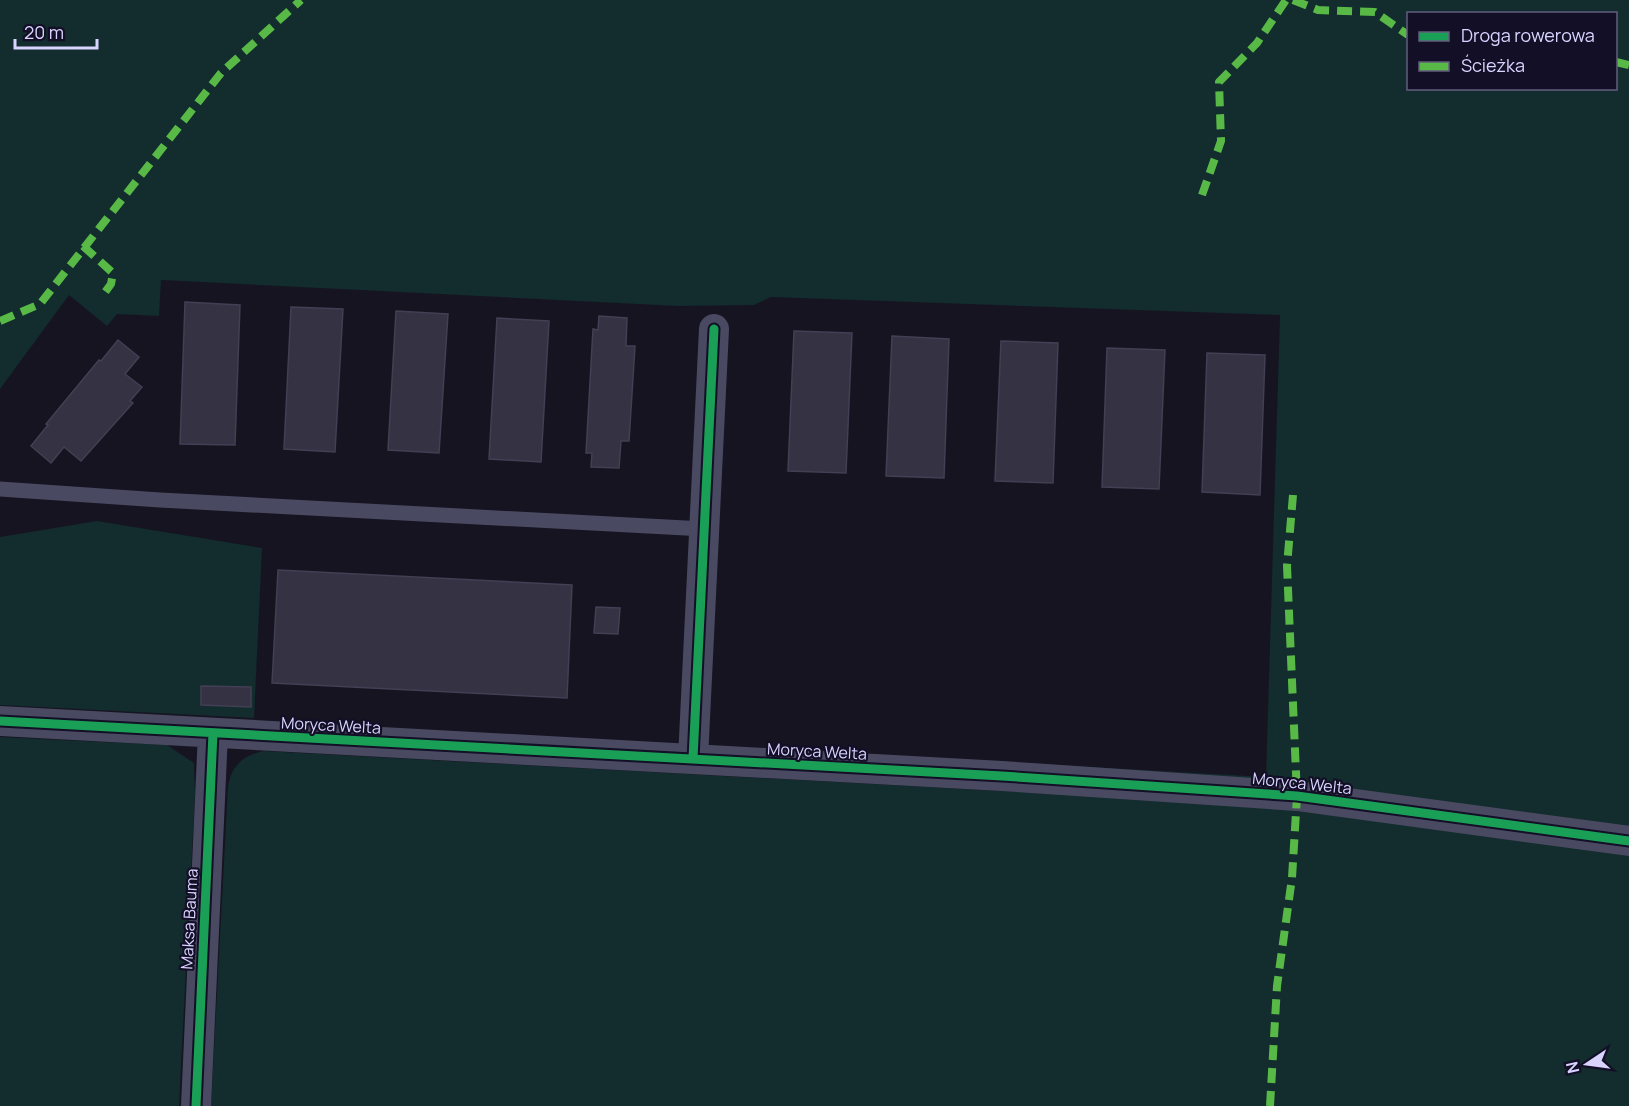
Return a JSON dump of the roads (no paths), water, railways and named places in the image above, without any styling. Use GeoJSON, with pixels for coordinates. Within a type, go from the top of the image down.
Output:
{"type":"FeatureCollection","features":[{"type":"Feature","properties":{"kind":"street"},"geometry":{"type":"LineString","coordinates":[[693,759],[714,329]]}},
{"type":"Feature","properties":{"kind":"street","name":"Moryca Welta"},"geometry":{"type":"LineString","coordinates":[[0,721],[693,759],[1297,796],[1629,841]]}},
{"type":"Feature","properties":{"kind":"street","name":"Maksa Bauma"},"geometry":{"type":"LineString","coordinates":[[196,1106],[213,733]]}},
{"type":"Feature","properties":{"kind":"lane"},"geometry":{"type":"LineString","coordinates":[[0,489],[160,500],[704,529]]}}]}
